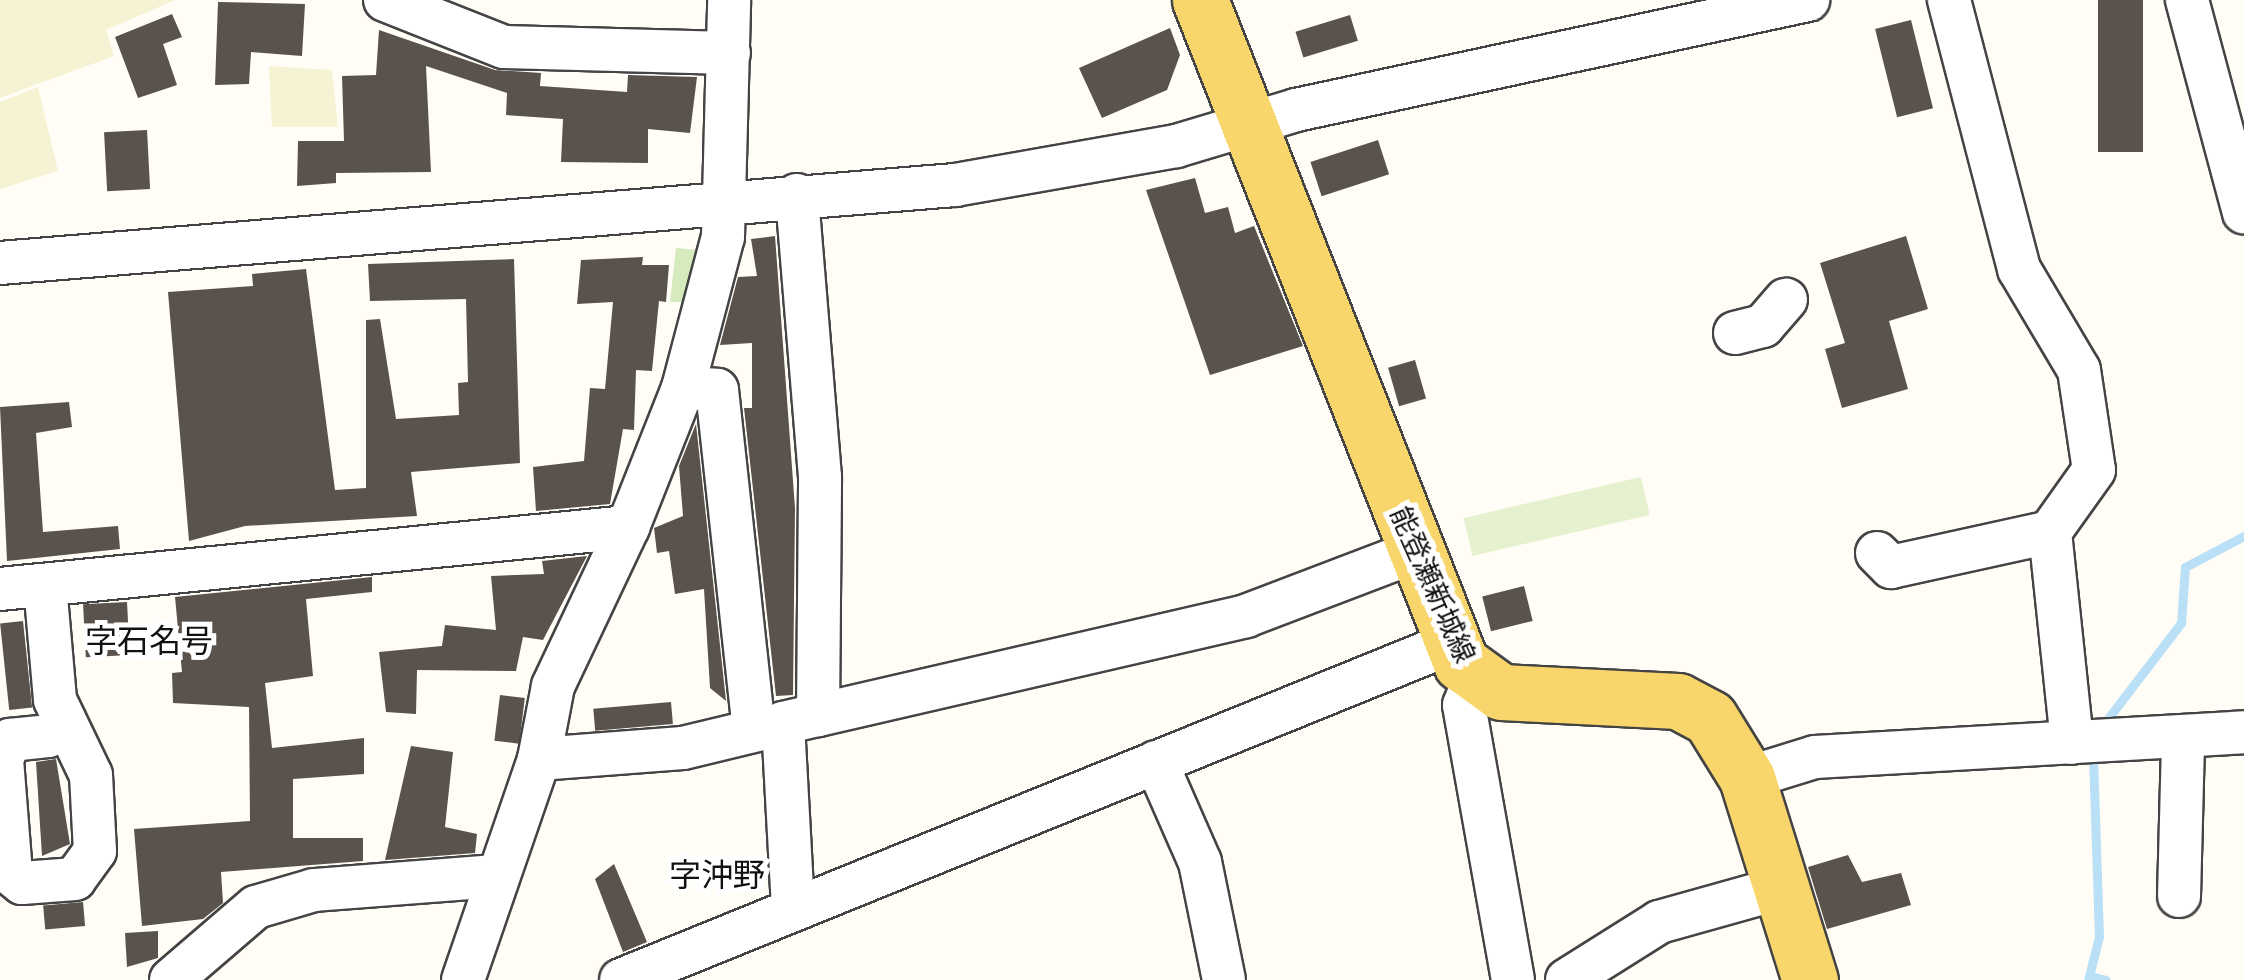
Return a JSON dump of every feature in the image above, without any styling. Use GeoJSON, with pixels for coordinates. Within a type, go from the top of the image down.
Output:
{"type":"FeatureCollection","features":[{"type":"Feature","properties":{"kind":"main road","name":"能登瀬新城線"},"geometry":{"type":"LineString","coordinates":[[1200,0],[1416,551],[1463,660],[1544,699],[1678,701],[1731,741],[1747,778],[1810,980]]}},
{"type":"Feature","properties":{"kind":"street"},"geometry":{"type":"LineString","coordinates":[[385,0],[504,47],[729,53]]}},
{"type":"Feature","properties":{"kind":"street"},"geometry":{"type":"LineString","coordinates":[[463,980],[538,759],[553,686],[628,526],[683,388],[723,237],[729,0]]}},
{"type":"Feature","properties":{"kind":"street"},"geometry":{"type":"LineString","coordinates":[[0,263],[988,180],[1250,128],[1808,0]]}},
{"type":"Feature","properties":{"kind":"street"},"geometry":{"type":"LineString","coordinates":[[1949,0],[2020,268],[2080,370],[2094,470],[2050,532],[2072,744]]}},
{"type":"Feature","properties":{"kind":"street"},"geometry":{"type":"LineString","coordinates":[[2187,0],[2244,213]]}},
{"type":"Feature","properties":{"kind":"street"},"geometry":{"type":"LineString","coordinates":[[793,908],[785,722],[820,394],[797,195]]}},
{"type":"Feature","properties":{"kind":"street"},"geometry":{"type":"LineString","coordinates":[[683,388],[717,390],[785,722]]}},
{"type":"Feature","properties":{"kind":"street"},"geometry":{"type":"LineString","coordinates":[[0,589],[628,526]]}},
{"type":"Feature","properties":{"kind":"street"},"geometry":{"type":"LineString","coordinates":[[1877,553],[1891,567],[2050,532]]}},
{"type":"Feature","properties":{"kind":"street"},"geometry":{"type":"LineString","coordinates":[[538,759],[682,748],[1246,616],[1416,551]]}},
{"type":"Feature","properties":{"kind":"street"},"geometry":{"type":"LineString","coordinates":[[46,585],[65,722]]}},
{"type":"Feature","properties":{"kind":"street"},"geometry":{"type":"LineString","coordinates":[[621,980],[1156,762],[1463,660],[1464,705],[1513,980]]}},
{"type":"Feature","properties":{"kind":"street"},"geometry":{"type":"LineString","coordinates":[[1747,778],[1816,757],[2183,742],[2244,732]]}},
{"type":"Feature","properties":{"kind":"street"},"geometry":{"type":"LineString","coordinates":[[2180,896],[2183,742]]}},
{"type":"Feature","properties":{"kind":"street"},"geometry":{"type":"LineString","coordinates":[[1156,762],[1200,862],[1224,980]]}},
{"type":"Feature","properties":{"kind":"street"},"geometry":{"type":"LineString","coordinates":[[171,980],[256,907],[314,890],[497,876]]}},
{"type":"Feature","properties":{"kind":"street"},"geometry":{"type":"LineString","coordinates":[[1567,980],[1647,927],[1781,888]]}},
{"type":"Feature","properties":{"kind":"shaded area"},"geometry":{"type":"Polygon","coordinates":[[[0,0],[175,0],[106,30],[114,56],[0,98],[0,0]]]}},
{"type":"Feature","properties":{"kind":"shaded area"},"geometry":{"type":"Polygon","coordinates":[[[269,66],[332,70],[338,127],[272,127],[269,66]]]}},
{"type":"Feature","properties":{"kind":"shaded area"},"geometry":{"type":"Polygon","coordinates":[[[38,87],[58,171],[0,189],[0,102],[38,87]]]}},
{"type":"Feature","properties":{"kind":"green space"},"geometry":{"type":"Polygon","coordinates":[[[676,248],[701,250],[693,302],[670,302],[676,248]]]}},
{"type":"Feature","properties":{"kind":"green space"},"geometry":{"type":"Polygon","coordinates":[[[1641,477],[1650,515],[1472,556],[1464,518],[1641,477]]]}},
{"type":"Feature","properties":{"kind":"building"},"geometry":{"type":"Polygon","coordinates":[[[2098,0],[2143,0],[2143,152],[2098,152],[2098,0]]]}},
{"type":"Feature","properties":{"kind":"building"},"geometry":{"type":"Polygon","coordinates":[[[218,2],[305,4],[302,56],[251,52],[249,84],[215,85],[218,2]]]}},
{"type":"Feature","properties":{"kind":"building"},"geometry":{"type":"Polygon","coordinates":[[[172,14],[182,37],[163,44],[177,85],[138,98],[115,37],[172,14]]]}},
{"type":"Feature","properties":{"kind":"building"},"geometry":{"type":"Polygon","coordinates":[[[1350,15],[1358,41],[1303,57],[1295,32],[1350,15]]]}},
{"type":"Feature","properties":{"kind":"building"},"geometry":{"type":"Polygon","coordinates":[[[1911,20],[1933,108],[1897,117],[1875,29],[1911,20]]]}},
{"type":"Feature","properties":{"kind":"building"},"geometry":{"type":"Polygon","coordinates":[[[1170,28],[1180,55],[1167,90],[1102,118],[1079,68],[1170,28]]]}},
{"type":"Feature","properties":{"kind":"building"},"geometry":{"type":"Polygon","coordinates":[[[379,30],[495,70],[541,73],[540,86],[627,92],[628,75],[697,77],[690,133],[648,129],[648,163],[561,162],[563,119],[506,115],[507,93],[426,66],[431,172],[336,173],[336,183],[297,186],[298,141],[344,141],[342,76],[376,75],[379,30]]]}},
{"type":"Feature","properties":{"kind":"building"},"geometry":{"type":"Polygon","coordinates":[[[147,130],[150,189],[107,191],[104,132],[147,130]]]}},
{"type":"Feature","properties":{"kind":"building"},"geometry":{"type":"Polygon","coordinates":[[[1378,140],[1389,174],[1322,196],[1310,162],[1378,140]]]}},
{"type":"Feature","properties":{"kind":"building"},"geometry":{"type":"Polygon","coordinates":[[[1195,178],[1205,213],[1228,207],[1235,233],[1254,226],[1303,346],[1210,375],[1146,190],[1195,178]]]}},
{"type":"Feature","properties":{"kind":"building"},"geometry":{"type":"Polygon","coordinates":[[[775,236],[795,508],[793,695],[776,696],[744,408],[752,408],[752,343],[720,345],[738,277],[757,276],[751,239],[775,236]]]}},
{"type":"Feature","properties":{"kind":"building"},"geometry":{"type":"Polygon","coordinates":[[[1906,236],[1928,309],[1889,321],[1908,389],[1842,408],[1825,349],[1845,343],[1820,263],[1906,236]]]}},
{"type":"Feature","properties":{"kind":"building"},"geometry":{"type":"Polygon","coordinates":[[[643,257],[642,265],[669,265],[666,302],[659,301],[652,371],[636,370],[634,430],[623,429],[610,504],[536,511],[533,467],[584,461],[590,388],[605,389],[613,302],[577,304],[581,260],[643,257]]]}},
{"type":"Feature","properties":{"kind":"building"},"geometry":{"type":"Polygon","coordinates":[[[514,259],[520,463],[411,472],[417,516],[245,526],[189,541],[168,292],[253,286],[252,274],[306,269],[335,490],[366,488],[366,320],[380,319],[396,419],[459,415],[458,383],[468,382],[466,299],[370,301],[368,264],[514,259]]]}},
{"type":"Feature","properties":{"kind":"building"},"geometry":{"type":"Polygon","coordinates":[[[1415,360],[1426,398],[1399,406],[1388,368],[1415,360]]]}},
{"type":"Feature","properties":{"kind":"building"},"geometry":{"type":"Polygon","coordinates":[[[69,402],[72,427],[36,433],[43,532],[118,526],[120,549],[7,561],[0,407],[69,402]]]}},
{"type":"Feature","properties":{"kind":"building"},"geometry":{"type":"Polygon","coordinates":[[[696,424],[726,701],[710,688],[704,589],[675,594],[669,551],[657,553],[654,528],[683,516],[679,466],[696,424]]]}},
{"type":"Feature","properties":{"kind":"building"},"geometry":{"type":"Polygon","coordinates":[[[587,556],[543,640],[523,637],[516,671],[417,670],[416,714],[386,712],[379,652],[442,646],[445,625],[496,630],[491,576],[544,574],[542,561],[587,556]]]}},
{"type":"Feature","properties":{"kind":"building"},"geometry":{"type":"Polygon","coordinates":[[[372,577],[372,592],[306,599],[313,676],[265,683],[272,748],[364,738],[364,774],[293,779],[293,838],[363,838],[363,861],[221,872],[223,903],[203,919],[142,926],[134,829],[250,821],[249,707],[173,703],[172,673],[182,672],[175,597],[372,577]]]}},
{"type":"Feature","properties":{"kind":"building"},"geometry":{"type":"Polygon","coordinates":[[[1524,586],[1533,621],[1491,631],[1482,596],[1524,586]]]}},
{"type":"Feature","properties":{"kind":"building"},"geometry":{"type":"Polygon","coordinates":[[[127,602],[130,655],[86,657],[83,604],[127,602]]]}},
{"type":"Feature","properties":{"kind":"building"},"geometry":{"type":"Polygon","coordinates":[[[23,621],[32,708],[9,710],[0,623],[23,621]]]}},
{"type":"Feature","properties":{"kind":"building"},"geometry":{"type":"Polygon","coordinates":[[[500,695],[525,698],[519,744],[494,741],[500,695]]]}},
{"type":"Feature","properties":{"kind":"building"},"geometry":{"type":"Polygon","coordinates":[[[671,702],[673,724],[595,731],[593,709],[671,702]]]}},
{"type":"Feature","properties":{"kind":"building"},"geometry":{"type":"Polygon","coordinates":[[[411,746],[453,752],[445,827],[477,834],[475,853],[385,860],[411,746]]]}},
{"type":"Feature","properties":{"kind":"building"},"geometry":{"type":"Polygon","coordinates":[[[56,759],[70,844],[42,856],[36,762],[56,759]]]}},
{"type":"Feature","properties":{"kind":"building"},"geometry":{"type":"Polygon","coordinates":[[[1848,855],[1862,882],[1901,873],[1911,905],[1827,929],[1808,867],[1848,855]]]}},
{"type":"Feature","properties":{"kind":"building"},"geometry":{"type":"Polygon","coordinates":[[[614,864],[647,942],[623,952],[595,879],[614,864]]]}},
{"type":"Feature","properties":{"kind":"building"},"geometry":{"type":"Polygon","coordinates":[[[83,902],[85,926],[45,929],[43,905],[83,902]]]}},
{"type":"Feature","properties":{"kind":"building"},"geometry":{"type":"Polygon","coordinates":[[[158,931],[158,958],[127,967],[125,933],[158,931]]]}},
{"type":"Feature","properties":{"kind":"waterway"},"geometry":{"type":"LineString","coordinates":[[2103,725],[2181,623],[2185,567],[2244,536]]}},
{"type":"Feature","properties":{"kind":"waterway"},"geometry":{"type":"LineString","coordinates":[[2088,980],[2099,937],[2093,753]]}},
{"type":"Feature","properties":{"kind":"waterway"},"geometry":{"type":"LineString","coordinates":[[2090,976],[2106,980]]}},
{"type":"Feature","properties":{"kind":"district","name":"字石名号"},"geometry":{"type":"Point","coordinates":[149,641]}},
{"type":"Feature","properties":{"kind":"district","name":"字沖野"},"geometry":{"type":"Point","coordinates":[717,875]}}]}
